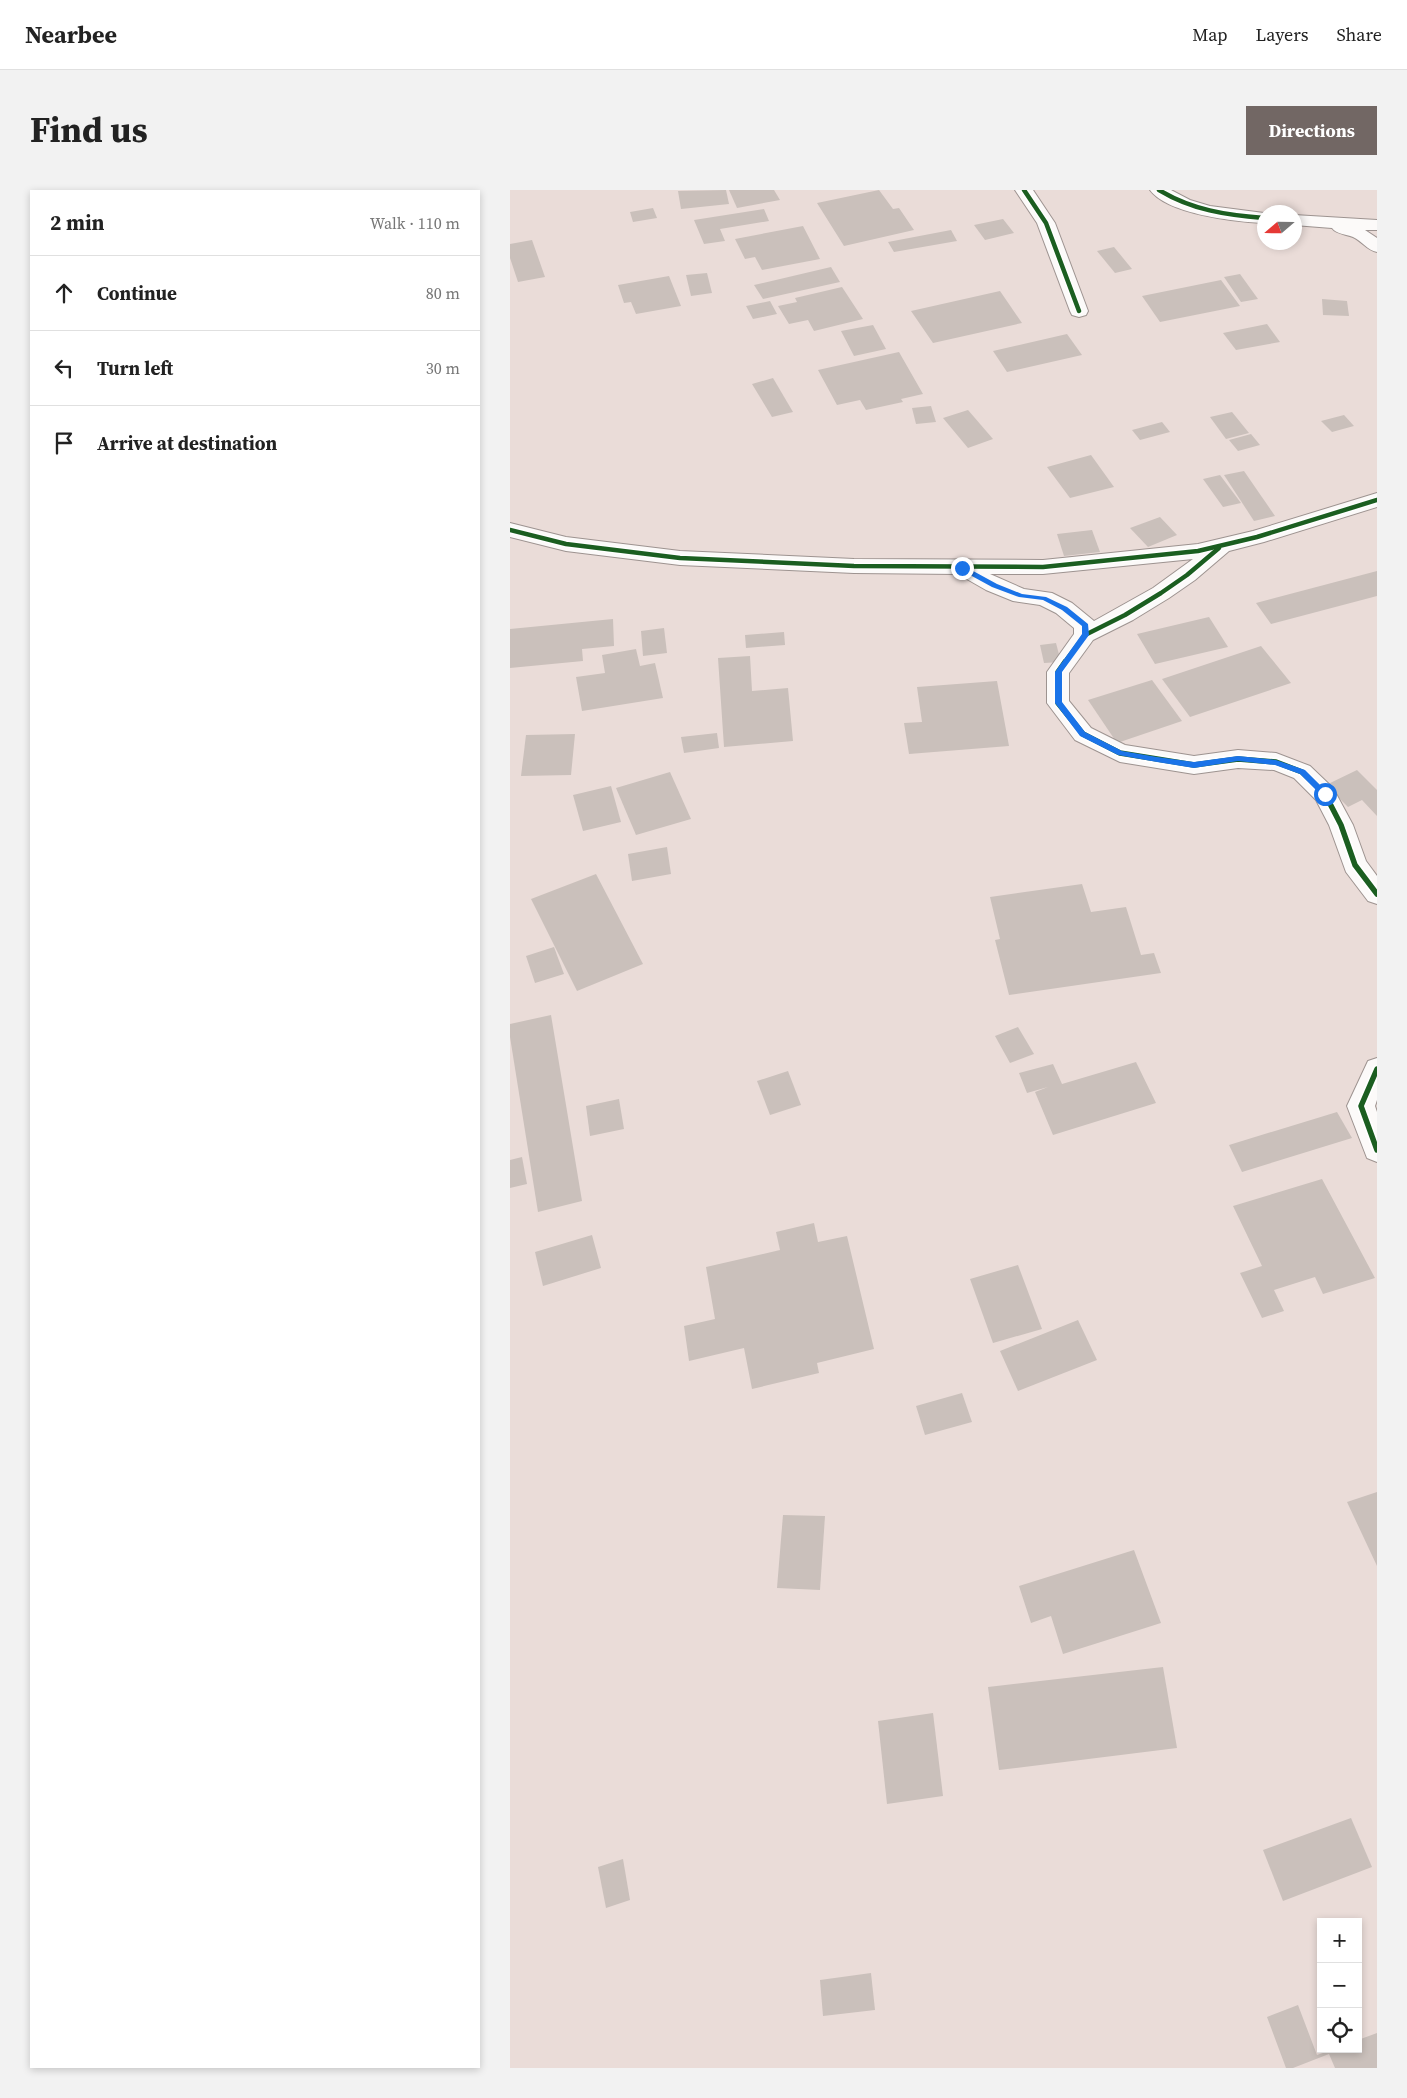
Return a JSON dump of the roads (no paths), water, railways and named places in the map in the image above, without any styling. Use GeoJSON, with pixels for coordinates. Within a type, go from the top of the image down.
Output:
{"type":"FeatureCollection","features":[{"type":"Feature","properties":{"kind":"street"},"geometry":{"type":"LineString","coordinates":[[1024,190],[1046,223],[1079,312]]}},
{"type":"Feature","properties":{"kind":"street"},"geometry":{"type":"LineString","coordinates":[[1159,190],[1174,200],[1194,209],[1257,217]]}},
{"type":"Feature","properties":{"kind":"street"},"geometry":{"type":"LineString","coordinates":[[1302,220],[1377,225]]}},
{"type":"Feature","properties":{"kind":"street"},"geometry":{"type":"LineString","coordinates":[[1327,222],[1361,234],[1377,247]]}},
{"type":"Feature","properties":{"kind":"street"},"geometry":{"type":"LineString","coordinates":[[510,530],[566,544],[680,558],[767,563],[962,568],[1043,567],[1137,559],[1198,551],[1258,537],[1377,500]]}},
{"type":"Feature","properties":{"kind":"street"},"geometry":{"type":"LineString","coordinates":[[510,547],[566,544]]}},
{"type":"Feature","properties":{"kind":"street"},"geometry":{"type":"LineString","coordinates":[[1223,545],[1187,575],[1161,593],[1125,615],[1085,635],[1058,672],[1058,703],[1083,734],[1120,753],[1194,765],[1238,759],[1276,762],[1302,772],[1325,794],[1341,825],[1355,864],[1377,894]]}},
{"type":"Feature","properties":{"kind":"street"},"geometry":{"type":"LineString","coordinates":[[962,568],[994,585],[1021,596],[1044,598],[1064,608],[1085,626],[1085,635]]}},
{"type":"Feature","properties":{"kind":"street"},"geometry":{"type":"LineString","coordinates":[[1377,1069],[1362,1106],[1377,1150]]}}]}
